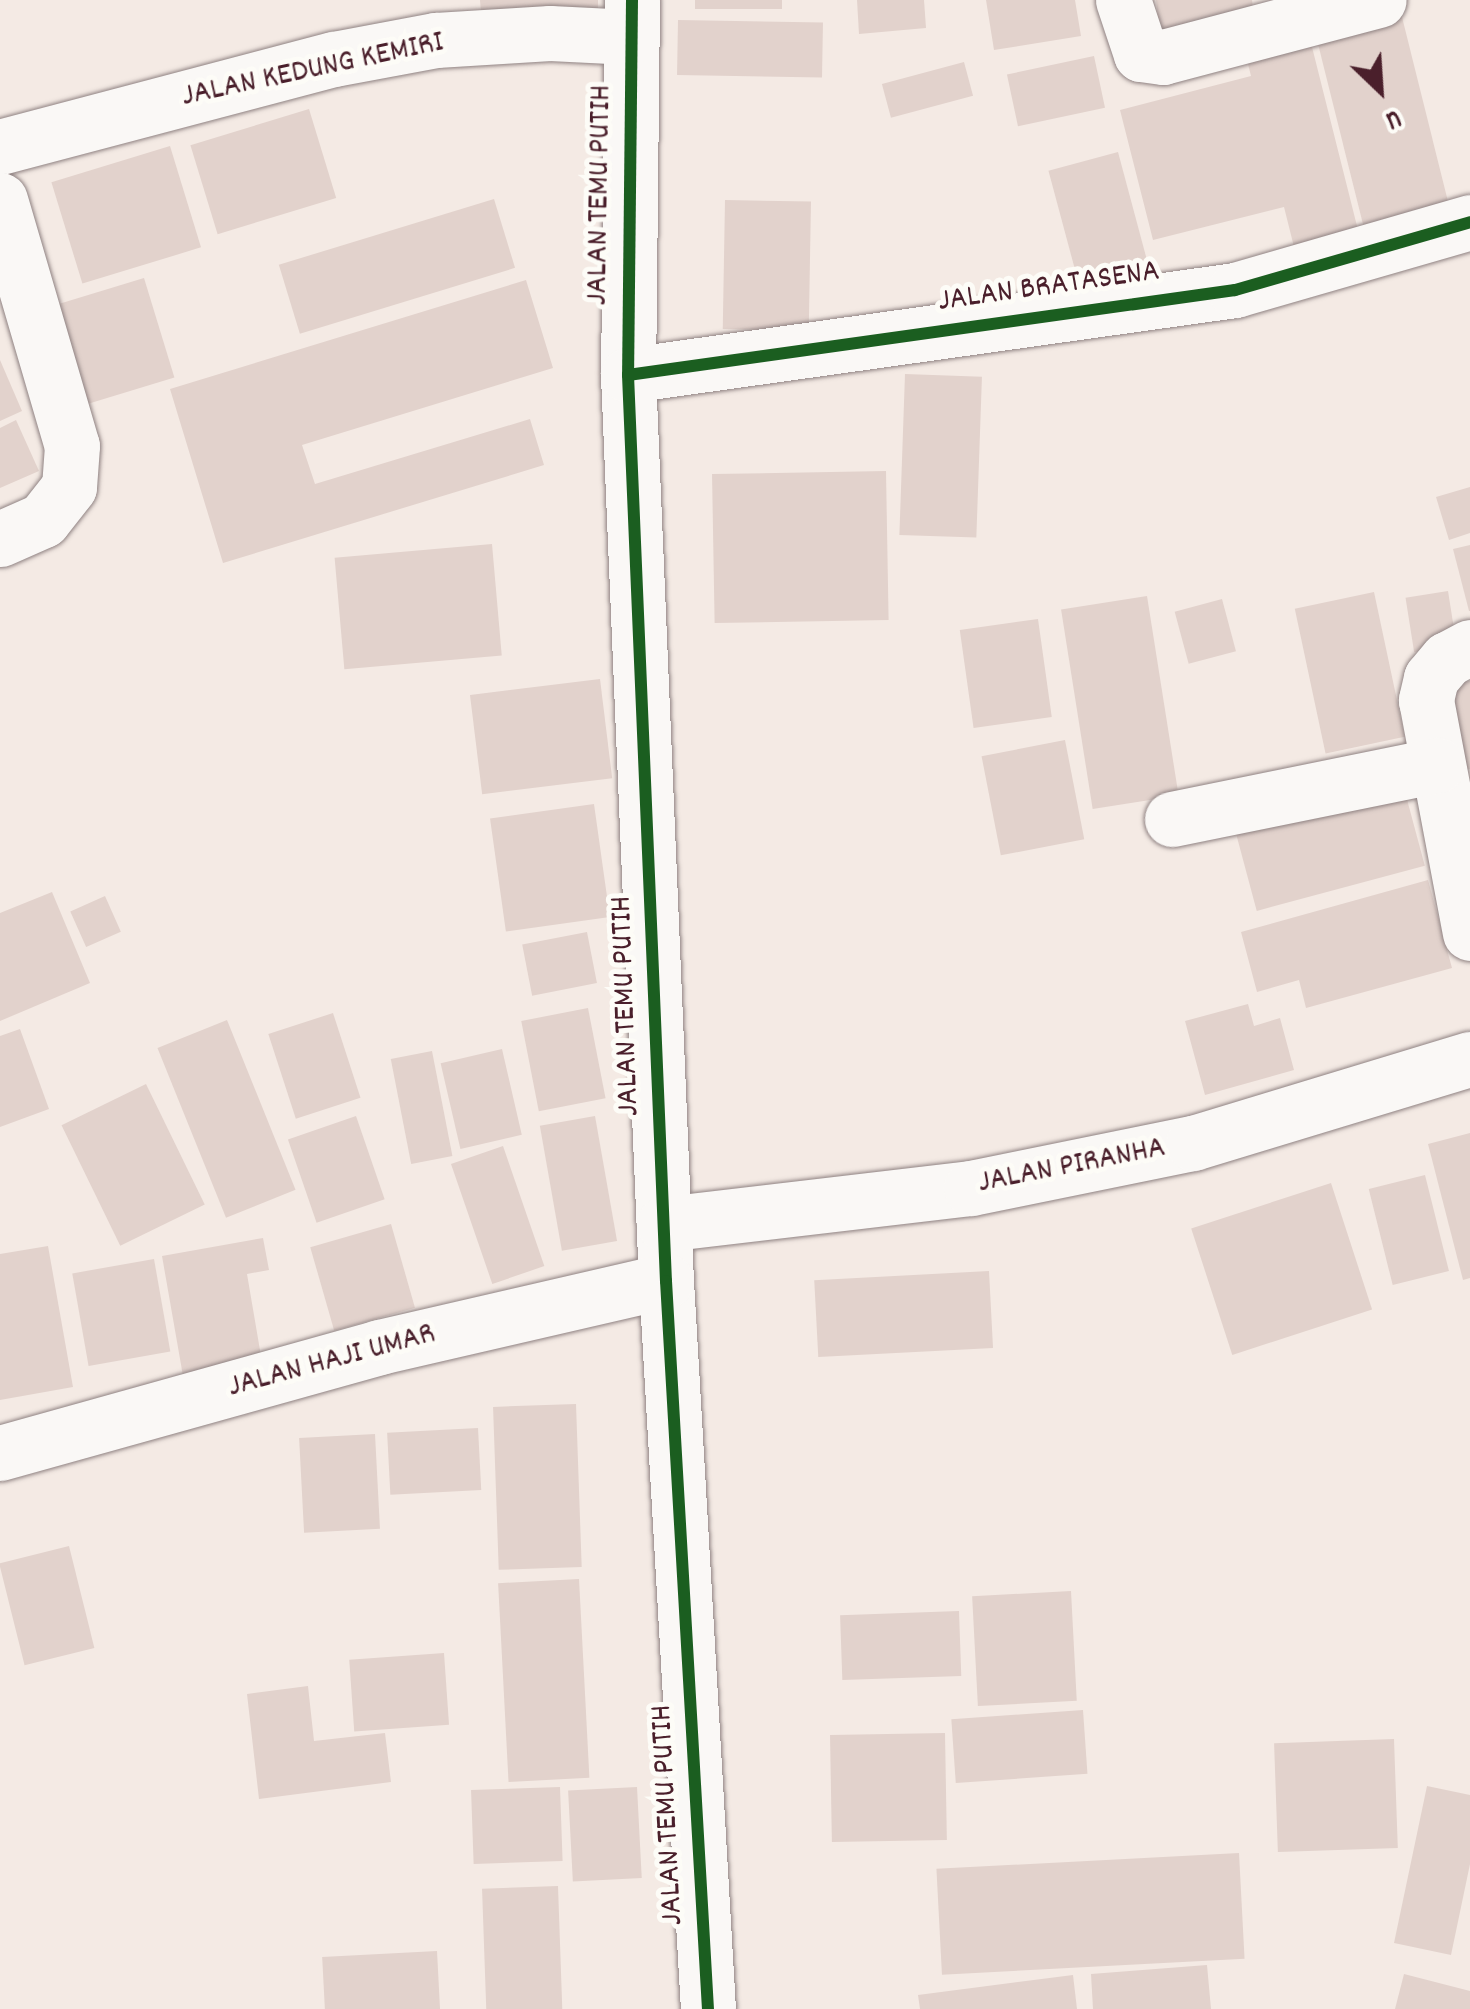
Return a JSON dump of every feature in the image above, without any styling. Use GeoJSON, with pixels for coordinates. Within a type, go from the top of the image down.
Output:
{"type":"FeatureCollection","features":[{"type":"Feature","properties":{"kind":"street"},"geometry":{"type":"LineString","coordinates":[[1123,0],[1141,54],[1163,57],[1379,0]]}},
{"type":"Feature","properties":{"kind":"street","name":"JALAN KEDUNG KEMIRI"},"geometry":{"type":"LineString","coordinates":[[0,147],[334,59],[436,40],[550,33],[632,19]]}},
{"type":"Feature","properties":{"kind":"street","name":"JALAN TEMU PUTIH"},"geometry":{"type":"LineString","coordinates":[[632,19],[628,375],[666,1281],[708,2009]]}},
{"type":"Feature","properties":{"kind":"street"},"geometry":{"type":"LineString","coordinates":[[0,200],[72,446],[69,487],[43,520],[0,539]]}},
{"type":"Feature","properties":{"kind":"street","name":"JALAN BRATASENA"},"geometry":{"type":"LineString","coordinates":[[628,375],[1235,290],[1470,222]]}},
{"type":"Feature","properties":{"kind":"street"},"geometry":{"type":"LineString","coordinates":[[1470,647],[1447,658],[1431,678],[1426,700],[1470,933]]}},
{"type":"Feature","properties":{"kind":"street"},"geometry":{"type":"LineString","coordinates":[[1172,818],[1438,764]]}},
{"type":"Feature","properties":{"kind":"street","name":"JALAN PIRANHA"},"geometry":{"type":"LineString","coordinates":[[664,1224],[972,1188],[1192,1143],[1470,1059]]}},
{"type":"Feature","properties":{"kind":"street","name":"JALAN HAJI UMAR"},"geometry":{"type":"LineString","coordinates":[[0,1453],[379,1347],[666,1281]]}},
{"type":"Feature","properties":{"kind":"building"},"geometry":{"type":"Polygon","coordinates":[[[480,0],[598,0],[598,8],[481,13],[480,0]]]}},
{"type":"Feature","properties":{"kind":"building"},"geometry":{"type":"Polygon","coordinates":[[[695,0],[782,0],[782,9],[695,9],[695,0]]]}},
{"type":"Feature","properties":{"kind":"building"},"geometry":{"type":"Polygon","coordinates":[[[857,0],[924,0],[926,28],[859,34],[857,0]]]}},
{"type":"Feature","properties":{"kind":"building"},"geometry":{"type":"Polygon","coordinates":[[[986,0],[1075,0],[1081,36],[994,50],[986,0]]]}},
{"type":"Feature","properties":{"kind":"building"},"geometry":{"type":"Polygon","coordinates":[[[1156,0],[1252,0],[1255,24],[1160,35],[1156,0]]]}},
{"type":"Feature","properties":{"kind":"building"},"geometry":{"type":"Polygon","coordinates":[[[1400,9],[1449,206],[1364,227],[1315,30],[1400,9]]]}},
{"type":"Feature","properties":{"kind":"building"},"geometry":{"type":"Polygon","coordinates":[[[678,20],[823,23],[822,78],[677,75],[678,20]]]}},
{"type":"Feature","properties":{"kind":"building"},"geometry":{"type":"Polygon","coordinates":[[[1309,35],[1360,238],[1296,255],[1284,207],[1153,240],[1120,110],[1251,76],[1245,52],[1309,35]]]}},
{"type":"Feature","properties":{"kind":"building"},"geometry":{"type":"Polygon","coordinates":[[[1094,56],[1105,108],[1018,126],[1007,75],[1094,56]]]}},
{"type":"Feature","properties":{"kind":"building"},"geometry":{"type":"Polygon","coordinates":[[[964,62],[973,96],[891,118],[882,84],[964,62]]]}},
{"type":"Feature","properties":{"kind":"building"},"geometry":{"type":"Polygon","coordinates":[[[309,109],[336,198],[218,234],[190,145],[309,109]]]}},
{"type":"Feature","properties":{"kind":"building"},"geometry":{"type":"Polygon","coordinates":[[[170,146],[201,247],[82,284],[51,182],[170,146]]]}},
{"type":"Feature","properties":{"kind":"building"},"geometry":{"type":"Polygon","coordinates":[[[1118,152],[1151,275],[1081,293],[1048,171],[1118,152]]]}},
{"type":"Feature","properties":{"kind":"building"},"geometry":{"type":"Polygon","coordinates":[[[494,199],[515,268],[300,334],[279,265],[494,199]]]}},
{"type":"Feature","properties":{"kind":"building"},"geometry":{"type":"Polygon","coordinates":[[[725,200],[811,202],[809,330],[723,329],[725,200]]]}},
{"type":"Feature","properties":{"kind":"building"},"geometry":{"type":"Polygon","coordinates":[[[144,278],[174,377],[82,406],[51,306],[144,278]]]}},
{"type":"Feature","properties":{"kind":"building"},"geometry":{"type":"Polygon","coordinates":[[[526,280],[553,368],[302,445],[315,484],[530,419],[544,465],[223,563],[170,389],[526,280]]]}},
{"type":"Feature","properties":{"kind":"building"},"geometry":{"type":"Polygon","coordinates":[[[0,360],[22,411],[0,421],[0,360]]]}},
{"type":"Feature","properties":{"kind":"building"},"geometry":{"type":"Polygon","coordinates":[[[905,374],[982,377],[976,538],[899,535],[905,374]]]}},
{"type":"Feature","properties":{"kind":"building"},"geometry":{"type":"Polygon","coordinates":[[[16,420],[39,471],[0,488],[0,428],[16,420]]]}},
{"type":"Feature","properties":{"kind":"building"},"geometry":{"type":"Polygon","coordinates":[[[886,471],[889,620],[715,623],[712,474],[886,471]]]}},
{"type":"Feature","properties":{"kind":"building"},"geometry":{"type":"Polygon","coordinates":[[[1470,487],[1470,533],[1449,540],[1436,497],[1470,487]]]}},
{"type":"Feature","properties":{"kind":"building"},"geometry":{"type":"Polygon","coordinates":[[[492,544],[502,656],[344,669],[335,558],[492,544]]]}},
{"type":"Feature","properties":{"kind":"building"},"geometry":{"type":"Polygon","coordinates":[[[1470,545],[1470,611],[1469,611],[1453,549],[1470,545]]]}},
{"type":"Feature","properties":{"kind":"building"},"geometry":{"type":"Polygon","coordinates":[[[1448,591],[1457,645],[1414,652],[1406,598],[1448,591]]]}},
{"type":"Feature","properties":{"kind":"building"},"geometry":{"type":"Polygon","coordinates":[[[1374,592],[1405,737],[1326,754],[1295,609],[1374,592]]]}},
{"type":"Feature","properties":{"kind":"building"},"geometry":{"type":"Polygon","coordinates":[[[1147,596],[1179,796],[1093,809],[1061,610],[1147,596]]]}},
{"type":"Feature","properties":{"kind":"building"},"geometry":{"type":"Polygon","coordinates":[[[1222,599],[1236,651],[1189,664],[1175,612],[1222,599]]]}},
{"type":"Feature","properties":{"kind":"building"},"geometry":{"type":"Polygon","coordinates":[[[1038,619],[1052,717],[974,728],[960,630],[1038,619]]]}},
{"type":"Feature","properties":{"kind":"building"},"geometry":{"type":"Polygon","coordinates":[[[600,679],[612,778],[482,794],[470,695],[600,679]]]}},
{"type":"Feature","properties":{"kind":"building"},"geometry":{"type":"Polygon","coordinates":[[[1470,681],[1470,769],[1461,771],[1448,684],[1470,681]]]}},
{"type":"Feature","properties":{"kind":"building"},"geometry":{"type":"Polygon","coordinates":[[[1065,740],[1084,839],[1001,855],[982,756],[1065,740]]]}},
{"type":"Feature","properties":{"kind":"building"},"geometry":{"type":"Polygon","coordinates":[[[1401,777],[1425,866],[1257,911],[1233,822],[1401,777]]]}},
{"type":"Feature","properties":{"kind":"building"},"geometry":{"type":"Polygon","coordinates":[[[594,804],[610,917],[506,932],[490,819],[594,804]]]}},
{"type":"Feature","properties":{"kind":"building"},"geometry":{"type":"Polygon","coordinates":[[[1428,880],[1452,968],[1306,1008],[1299,980],[1257,992],[1241,932],[1428,880]]]}},
{"type":"Feature","properties":{"kind":"building"},"geometry":{"type":"Polygon","coordinates":[[[52,892],[90,983],[0,1021],[0,913],[52,892]]]}},
{"type":"Feature","properties":{"kind":"building"},"geometry":{"type":"Polygon","coordinates":[[[105,896],[121,932],[86,947],[70,911],[105,896]]]}},
{"type":"Feature","properties":{"kind":"building"},"geometry":{"type":"Polygon","coordinates":[[[587,932],[597,983],[532,996],[522,945],[587,932]]]}},
{"type":"Feature","properties":{"kind":"building"},"geometry":{"type":"Polygon","coordinates":[[[1248,1004],[1254,1026],[1280,1018],[1294,1070],[1205,1095],[1185,1021],[1248,1004]]]}},
{"type":"Feature","properties":{"kind":"building"},"geometry":{"type":"Polygon","coordinates":[[[588,1008],[606,1098],[539,1111],[521,1021],[588,1008]]]}},
{"type":"Feature","properties":{"kind":"building"},"geometry":{"type":"Polygon","coordinates":[[[333,1013],[361,1098],[296,1119],[268,1034],[333,1013]]]}},
{"type":"Feature","properties":{"kind":"building"},"geometry":{"type":"Polygon","coordinates":[[[227,1020],[296,1190],[226,1218],[157,1048],[227,1020]]]}},
{"type":"Feature","properties":{"kind":"building"},"geometry":{"type":"Polygon","coordinates":[[[20,1029],[49,1109],[0,1127],[0,1036],[20,1029]]]}},
{"type":"Feature","properties":{"kind":"building"},"geometry":{"type":"Polygon","coordinates":[[[502,1049],[522,1135],[460,1149],[441,1063],[502,1049]]]}},
{"type":"Feature","properties":{"kind":"building"},"geometry":{"type":"Polygon","coordinates":[[[432,1051],[452,1156],[411,1164],[391,1059],[432,1051]]]}},
{"type":"Feature","properties":{"kind":"building"},"geometry":{"type":"Polygon","coordinates":[[[146,1084],[205,1204],[120,1246],[62,1125],[146,1084]]]}},
{"type":"Feature","properties":{"kind":"building"},"geometry":{"type":"Polygon","coordinates":[[[356,1116],[385,1199],[317,1223],[288,1139],[356,1116]]]}},
{"type":"Feature","properties":{"kind":"building"},"geometry":{"type":"Polygon","coordinates":[[[595,1116],[617,1241],[562,1251],[540,1126],[595,1116]]]}},
{"type":"Feature","properties":{"kind":"building"},"geometry":{"type":"Polygon","coordinates":[[[1470,1133],[1470,1278],[1463,1280],[1428,1144],[1470,1133]]]}},
{"type":"Feature","properties":{"kind":"building"},"geometry":{"type":"Polygon","coordinates":[[[503,1146],[544,1266],[492,1284],[451,1164],[503,1146]]]}},
{"type":"Feature","properties":{"kind":"building"},"geometry":{"type":"Polygon","coordinates":[[[1425,1175],[1449,1271],[1393,1285],[1369,1189],[1425,1175]]]}},
{"type":"Feature","properties":{"kind":"building"},"geometry":{"type":"Polygon","coordinates":[[[1331,1183],[1372,1309],[1232,1355],[1191,1228],[1331,1183]]]}},
{"type":"Feature","properties":{"kind":"building"},"geometry":{"type":"Polygon","coordinates":[[[391,1224],[415,1308],[334,1331],[310,1247],[391,1224]]]}},
{"type":"Feature","properties":{"kind":"building"},"geometry":{"type":"Polygon","coordinates":[[[263,1238],[269,1270],[247,1274],[262,1362],[183,1376],[162,1256],[263,1238]]]}},
{"type":"Feature","properties":{"kind":"building"},"geometry":{"type":"Polygon","coordinates":[[[48,1246],[73,1387],[0,1400],[0,1254],[48,1246]]]}},
{"type":"Feature","properties":{"kind":"building"},"geometry":{"type":"Polygon","coordinates":[[[154,1259],[170,1352],[89,1366],[72,1273],[154,1259]]]}},
{"type":"Feature","properties":{"kind":"building"},"geometry":{"type":"Polygon","coordinates":[[[989,1271],[993,1348],[818,1357],[814,1280],[989,1271]]]}},
{"type":"Feature","properties":{"kind":"building"},"geometry":{"type":"Polygon","coordinates":[[[576,1404],[582,1567],[499,1570],[493,1407],[576,1404]]]}},
{"type":"Feature","properties":{"kind":"building"},"geometry":{"type":"Polygon","coordinates":[[[478,1428],[481,1490],[390,1495],[387,1433],[478,1428]]]}},
{"type":"Feature","properties":{"kind":"building"},"geometry":{"type":"Polygon","coordinates":[[[375,1434],[380,1529],[304,1533],[299,1438],[375,1434]]]}},
{"type":"Feature","properties":{"kind":"building"},"geometry":{"type":"Polygon","coordinates":[[[69,1546],[94,1648],[25,1665],[0,1563],[69,1546]]]}},
{"type":"Feature","properties":{"kind":"building"},"geometry":{"type":"Polygon","coordinates":[[[579,1579],[589,1778],[509,1782],[498,1583],[579,1579]]]}},
{"type":"Feature","properties":{"kind":"building"},"geometry":{"type":"Polygon","coordinates":[[[1071,1591],[1077,1701],[978,1706],[972,1596],[1071,1591]]]}},
{"type":"Feature","properties":{"kind":"building"},"geometry":{"type":"Polygon","coordinates":[[[959,1611],[961,1676],[842,1680],[840,1615],[959,1611]]]}},
{"type":"Feature","properties":{"kind":"building"},"geometry":{"type":"Polygon","coordinates":[[[444,1653],[449,1725],[354,1731],[349,1660],[444,1653]]]}},
{"type":"Feature","properties":{"kind":"building"},"geometry":{"type":"Polygon","coordinates":[[[308,1686],[314,1741],[385,1733],[391,1782],[259,1799],[247,1694],[308,1686]]]}},
{"type":"Feature","properties":{"kind":"building"},"geometry":{"type":"Polygon","coordinates":[[[1083,1710],[1087,1774],[956,1783],[951,1719],[1083,1710]]]}},
{"type":"Feature","properties":{"kind":"building"},"geometry":{"type":"Polygon","coordinates":[[[945,1733],[947,1840],[832,1842],[830,1735],[945,1733]]]}},
{"type":"Feature","properties":{"kind":"building"},"geometry":{"type":"Polygon","coordinates":[[[1394,1739],[1398,1848],[1278,1852],[1274,1743],[1394,1739]]]}},
{"type":"Feature","properties":{"kind":"building"},"geometry":{"type":"Polygon","coordinates":[[[1427,1786],[1470,1795],[1470,1864],[1451,1955],[1394,1943],[1427,1786]]]}},
{"type":"Feature","properties":{"kind":"building"},"geometry":{"type":"Polygon","coordinates":[[[560,1787],[563,1861],[474,1864],[471,1790],[560,1787]]]}},
{"type":"Feature","properties":{"kind":"building"},"geometry":{"type":"Polygon","coordinates":[[[637,1787],[642,1878],[573,1881],[568,1791],[637,1787]]]}},
{"type":"Feature","properties":{"kind":"building"},"geometry":{"type":"Polygon","coordinates":[[[1239,1853],[1245,1959],[942,1975],[936,1869],[1239,1853]]]}},
{"type":"Feature","properties":{"kind":"building"},"geometry":{"type":"Polygon","coordinates":[[[558,1886],[562,2009],[486,2009],[482,1889],[558,1886]]]}},
{"type":"Feature","properties":{"kind":"building"},"geometry":{"type":"Polygon","coordinates":[[[437,1951],[440,2009],[325,2009],[322,1957],[437,1951]]]}},
{"type":"Feature","properties":{"kind":"building"},"geometry":{"type":"Polygon","coordinates":[[[1207,1965],[1211,2009],[1093,2009],[1091,1974],[1207,1965]]]}},
{"type":"Feature","properties":{"kind":"building"},"geometry":{"type":"Polygon","coordinates":[[[1404,1974],[1470,1991],[1470,2009],[1395,2009],[1404,1974]]]}},
{"type":"Feature","properties":{"kind":"building"},"geometry":{"type":"Polygon","coordinates":[[[1073,1975],[1077,2009],[920,2009],[918,1995],[1073,1975]]]}},
{"type":"Feature","properties":{"kind":"cycle path"},"geometry":{"type":"LineString","coordinates":[[632,0],[628,375],[666,1281],[708,2009]]}},
{"type":"Feature","properties":{"kind":"cycle path"},"geometry":{"type":"LineString","coordinates":[[628,375],[1235,290],[1470,222]]}}]}
